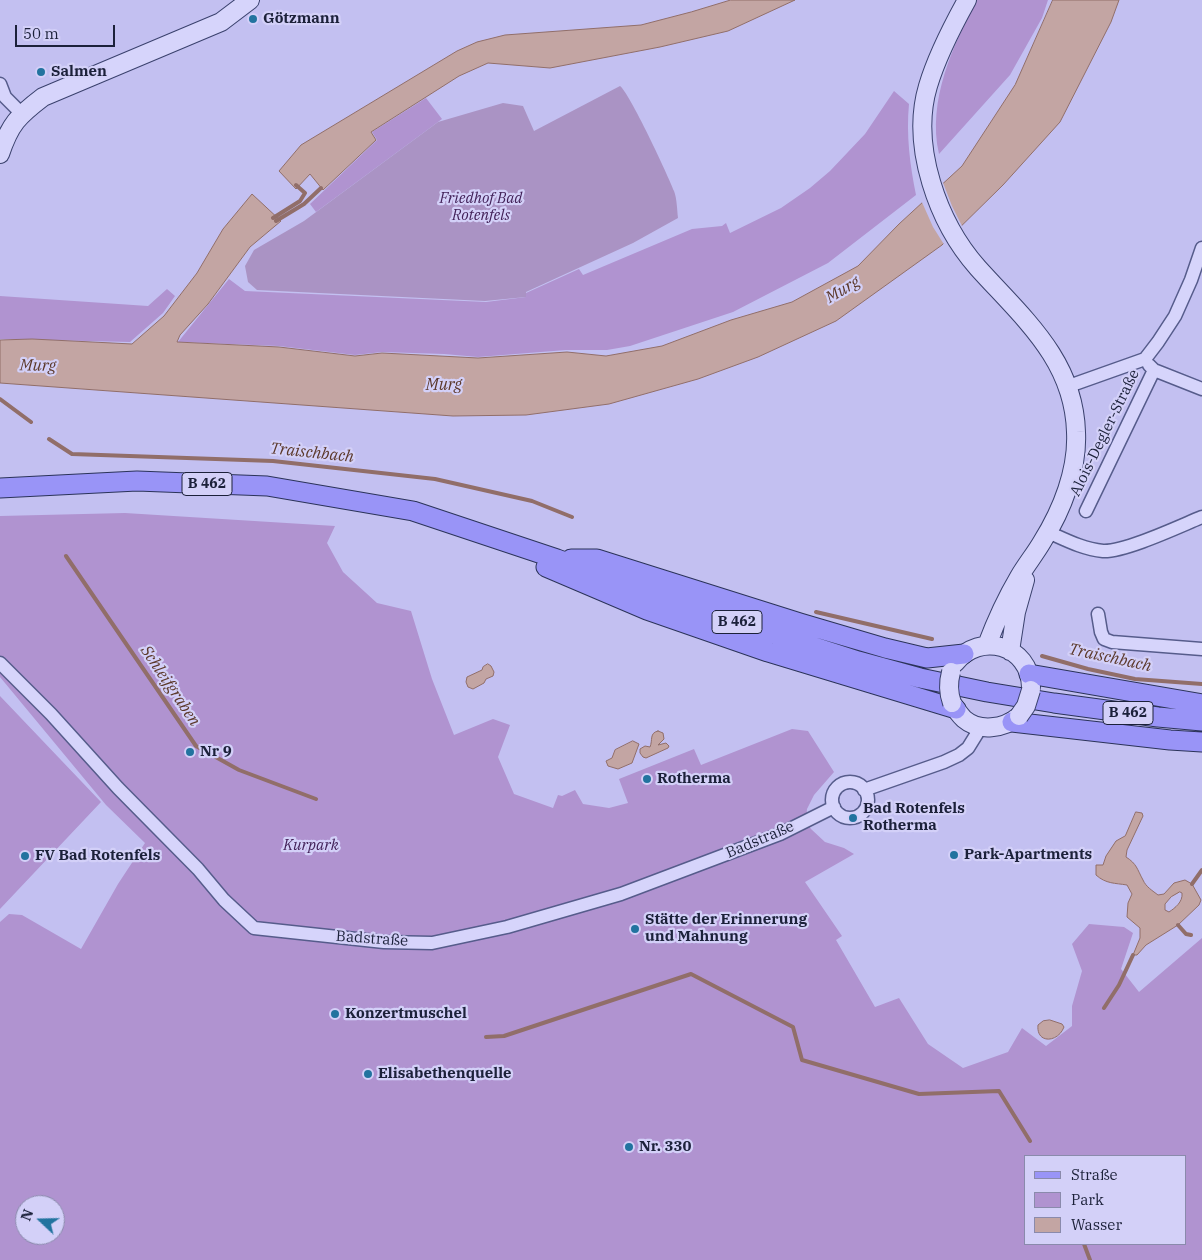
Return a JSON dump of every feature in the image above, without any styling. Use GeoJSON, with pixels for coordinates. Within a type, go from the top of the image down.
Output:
{"type":"FeatureCollection","features":[{"type":"Feature","properties":{"kind":"main road","name":"B 462"},"geometry":{"type":"LineString","coordinates":[[0,488],[137,481],[267,486],[413,511],[746,625],[858,661],[920,678],[1054,703],[1202,721]]}},
{"type":"Feature","properties":{"kind":"main road"},"geometry":{"type":"LineString","coordinates":[[413,511],[444,532],[543,566],[647,610],[777,655],[954,706]]}},
{"type":"Feature","properties":{"kind":"main road"},"geometry":{"type":"LineString","coordinates":[[557,559],[597,559],[800,623],[927,658],[964,654]]}},
{"type":"Feature","properties":{"kind":"main road"},"geometry":{"type":"LineString","coordinates":[[1030,682],[1202,704]]}},
{"type":"Feature","properties":{"kind":"main road"},"geometry":{"type":"LineString","coordinates":[[1015,719],[1170,740],[1202,742]]}},
{"type":"Feature","properties":{"kind":"street"},"geometry":{"type":"LineString","coordinates":[[0,154],[5,138],[14,122],[43,97],[221,22],[250,0]]}},
{"type":"Feature","properties":{"kind":"street"},"geometry":{"type":"LineString","coordinates":[[967,0],[939,56],[928,88],[924,117],[924,144],[933,192],[962,247],[977,267],[1015,307],[1054,357],[1069,386],[1076,433],[1075,459],[1066,492],[1026,577],[1016,612],[1010,651]]}},
{"type":"Feature","properties":{"kind":"street"},"geometry":{"type":"LineString","coordinates":[[0,84],[5,96],[22,114]]}},
{"type":"Feature","properties":{"kind":"street","name":"Alois-Degler-Straße"},"geometry":{"type":"LineString","coordinates":[[1069,386],[1144,359],[1175,316],[1191,280],[1202,248]]}},
{"type":"Feature","properties":{"kind":"street","name":"Alois-Degler-Straße"},"geometry":{"type":"LineString","coordinates":[[1144,359],[1154,370],[1202,389]]}},
{"type":"Feature","properties":{"kind":"street","name":"Alois-Degler-Straße"},"geometry":{"type":"LineString","coordinates":[[1086,510],[1154,370]]}},
{"type":"Feature","properties":{"kind":"street"},"geometry":{"type":"LineString","coordinates":[[1045,538],[1105,551],[1124,548],[1202,517]]}},
{"type":"Feature","properties":{"kind":"street"},"geometry":{"type":"LineString","coordinates":[[987,645],[1002,608],[1020,575],[1045,538]]}},
{"type":"Feature","properties":{"kind":"street"},"geometry":{"type":"LineString","coordinates":[[1098,614],[1104,639],[1112,642],[1202,649]]}},
{"type":"Feature","properties":{"kind":"street"},"geometry":{"type":"LineString","coordinates":[[996,645],[1020,658],[1030,682],[1026,706],[1015,719],[998,727],[981,727],[968,721],[954,706],[948,682],[956,662],[964,654],[975,648],[996,645]]}},
{"type":"Feature","properties":{"kind":"street","name":"Badstraße"},"geometry":{"type":"LineString","coordinates":[[0,663],[51,714],[118,788],[198,869],[224,900],[254,928],[384,942],[432,943],[498,929],[621,894],[780,834],[834,807]]}},
{"type":"Feature","properties":{"kind":"street"},"geometry":{"type":"LineString","coordinates":[[864,790],[959,755],[968,748],[981,727]]}},
{"type":"Feature","properties":{"kind":"street"},"geometry":{"type":"LineString","coordinates":[[853,783],[864,790],[867,795],[866,806],[859,816],[847,818],[842,816],[834,807],[833,797],[843,784],[853,783]]}},
{"type":"Feature","properties":{"kind":"green space"},"geometry":{"type":"Polygon","coordinates":[[[977,0],[1048,0],[1042,18],[1010,75],[939,154],[936,114],[939,94],[951,55],[977,0]]]}},
{"type":"Feature","properties":{"kind":"green space","name":"Friedhof Bad Rotenfels"},"geometry":{"type":"Polygon","coordinates":[[[620,86],[640,118],[671,183],[676,197],[678,218],[633,243],[526,292],[526,297],[485,301],[257,290],[248,282],[245,266],[254,250],[304,221],[438,122],[503,103],[523,106],[534,131],[620,86]]]}},
{"type":"Feature","properties":{"kind":"green space"},"geometry":{"type":"Polygon","coordinates":[[[894,91],[909,104],[909,150],[916,195],[828,263],[733,312],[630,346],[607,350],[566,350],[478,357],[382,352],[355,355],[279,346],[178,342],[229,279],[245,291],[486,302],[526,297],[526,293],[579,269],[583,275],[692,229],[722,226],[726,223],[730,233],[781,208],[810,188],[830,171],[865,134],[894,91]]]}},
{"type":"Feature","properties":{"kind":"green space"},"geometry":{"type":"Polygon","coordinates":[[[426,98],[442,119],[316,212],[310,204],[377,140],[372,132],[426,98]]]}},
{"type":"Feature","properties":{"kind":"green space"},"geometry":{"type":"Polygon","coordinates":[[[167,289],[175,296],[163,313],[130,342],[0,339],[0,296],[148,306],[167,289]]]}},
{"type":"Feature","properties":{"kind":"green space","name":"Kurpark"},"geometry":{"type":"Polygon","coordinates":[[[125,513],[335,526],[327,543],[343,572],[377,603],[411,611],[432,679],[454,735],[493,719],[510,725],[498,757],[514,794],[553,808],[558,795],[562,796],[575,790],[583,804],[609,808],[628,803],[619,779],[694,749],[701,765],[792,729],[808,731],[834,772],[814,795],[807,809],[806,821],[811,829],[825,842],[844,848],[854,854],[805,882],[842,936],[836,940],[875,1007],[899,998],[928,1044],[963,1068],[1008,1052],[1022,1028],[1046,1046],[1072,1026],[1072,1006],[1082,971],[1072,944],[1089,924],[1124,927],[1133,933],[1121,969],[1139,992],[1202,938],[1202,1260],[0,1260],[0,922],[9,914],[22,915],[81,949],[118,884],[145,843],[106,805],[0,677],[0,516],[125,513]]]}},
{"type":"Feature","properties":{"kind":"green space","name":"FV Bad Rotenfels"},"geometry":{"type":"Polygon","coordinates":[[[0,696],[101,802],[0,909],[0,696]]]}},
{"type":"Feature","properties":{"kind":"water"},"geometry":{"type":"Polygon","coordinates":[[[731,0],[795,0],[728,31],[660,47],[550,68],[488,63],[459,76],[371,132],[376,140],[323,190],[310,174],[296,189],[279,171],[301,145],[457,51],[477,42],[505,35],[641,25],[731,0]]]}},
{"type":"Feature","properties":{"kind":"water","name":"Murg"},"geometry":{"type":"Polygon","coordinates":[[[1053,0],[1119,0],[1111,22],[1060,122],[1003,185],[942,245],[836,321],[758,357],[698,379],[609,404],[526,415],[453,416],[0,383],[0,340],[32,339],[132,344],[164,316],[197,273],[223,229],[252,194],[281,221],[250,247],[208,304],[180,335],[177,342],[279,347],[355,356],[382,353],[478,358],[567,352],[606,356],[662,346],[731,320],[792,302],[858,266],[899,224],[962,166],[1015,85],[1053,0]]]}},
{"type":"Feature","properties":{"kind":"water"},"geometry":{"type":"Polygon","coordinates":[[[488,664],[494,672],[493,676],[473,689],[468,687],[467,677],[482,670],[488,664]]]}},
{"type":"Feature","properties":{"kind":"water"},"geometry":{"type":"Polygon","coordinates":[[[658,731],[663,733],[664,739],[658,745],[666,743],[669,746],[668,748],[646,758],[643,757],[640,749],[645,746],[650,747],[653,733],[658,731]]]}},
{"type":"Feature","properties":{"kind":"water"},"geometry":{"type":"Polygon","coordinates":[[[633,741],[639,744],[632,763],[618,769],[608,766],[606,761],[612,758],[615,750],[633,741]]]}},
{"type":"Feature","properties":{"kind":"water"},"geometry":{"type":"Polygon","coordinates":[[[1136,812],[1142,813],[1143,816],[1127,850],[1126,857],[1135,864],[1146,885],[1158,895],[1164,894],[1174,883],[1185,880],[1192,884],[1201,900],[1199,905],[1178,925],[1146,945],[1137,955],[1133,955],[1140,938],[1140,928],[1127,917],[1128,903],[1132,894],[1127,885],[1107,882],[1096,875],[1096,865],[1103,865],[1106,856],[1116,841],[1125,836],[1136,812]],[[1180,892],[1171,897],[1165,904],[1165,910],[1169,912],[1176,907],[1180,902],[1182,893],[1180,892]]]}},
{"type":"Feature","properties":{"kind":"water"},"geometry":{"type":"Polygon","coordinates":[[[1050,1020],[1062,1024],[1064,1027],[1057,1036],[1048,1039],[1040,1036],[1038,1025],[1043,1021],[1050,1020]]]}},
{"type":"Feature","properties":{"kind":"pier"},"geometry":{"type":"Polygon","coordinates":[[[942,180],[963,228],[945,246],[933,227],[921,200],[942,180]]]}},
{"type":"Feature","properties":{"kind":"waterway"},"geometry":{"type":"LineString","coordinates":[[273,218],[300,201],[305,193],[296,185]]}},
{"type":"Feature","properties":{"kind":"waterway"},"geometry":{"type":"LineString","coordinates":[[276,221],[304,204],[321,188]]}},
{"type":"Feature","properties":{"kind":"waterway","name":"Traischbach"},"geometry":{"type":"LineString","coordinates":[[0,399],[31,422]]}},
{"type":"Feature","properties":{"kind":"waterway","name":"Traischbach"},"geometry":{"type":"LineString","coordinates":[[49,439],[72,454],[273,461],[435,479],[532,501],[572,517]]}},
{"type":"Feature","properties":{"kind":"waterway","name":"Schleifgraben"},"geometry":{"type":"LineString","coordinates":[[66,556],[196,746],[239,770],[316,799]]}},
{"type":"Feature","properties":{"kind":"waterway","name":"Traischbach"},"geometry":{"type":"LineString","coordinates":[[816,612],[932,639]]}},
{"type":"Feature","properties":{"kind":"waterway","name":"Traischbach"},"geometry":{"type":"LineString","coordinates":[[1042,656],[1088,669],[1135,679],[1202,684]]}},
{"type":"Feature","properties":{"kind":"waterway"},"geometry":{"type":"LineString","coordinates":[[1192,884],[1202,870]]}},
{"type":"Feature","properties":{"kind":"waterway"},"geometry":{"type":"LineString","coordinates":[[1178,925],[1186,934],[1191,935]]}},
{"type":"Feature","properties":{"kind":"waterway"},"geometry":{"type":"LineString","coordinates":[[1104,1008],[1119,985],[1133,955]]}},
{"type":"Feature","properties":{"kind":"waterway"},"geometry":{"type":"LineString","coordinates":[[486,1037],[504,1036],[691,974],[793,1027],[802,1060],[919,1094],[999,1091],[1030,1141]]}},
{"type":"Feature","properties":{"kind":"waterway"},"geometry":{"type":"LineString","coordinates":[[1084,1245],[1090,1260]]}},
{"type":"Feature","properties":{"kind":"place","name":"Götzmann"},"geometry":{"type":"Point","coordinates":[253,19]}},
{"type":"Feature","properties":{"kind":"place","name":"Salmen"},"geometry":{"type":"Point","coordinates":[41,72]}},
{"type":"Feature","properties":{"kind":"place","name":"Nr 9"},"geometry":{"type":"Point","coordinates":[190,752]}},
{"type":"Feature","properties":{"kind":"place","name":"Rotherma"},"geometry":{"type":"Point","coordinates":[647,779]}},
{"type":"Feature","properties":{"kind":"place","name":"Bad Rotenfels Rotherma"},"geometry":{"type":"Point","coordinates":[853,818]}},
{"type":"Feature","properties":{"kind":"place","name":"Park-Apartments"},"geometry":{"type":"Point","coordinates":[954,855]}},
{"type":"Feature","properties":{"kind":"place","name":"FV Bad Rotenfels"},"geometry":{"type":"Point","coordinates":[25,856]}},
{"type":"Feature","properties":{"kind":"place","name":"Stätte der Erinnerung und Mahnung"},"geometry":{"type":"Point","coordinates":[635,929]}},
{"type":"Feature","properties":{"kind":"place","name":"Konzertmuschel"},"geometry":{"type":"Point","coordinates":[335,1014]}},
{"type":"Feature","properties":{"kind":"place","name":"Elisabethenquelle"},"geometry":{"type":"Point","coordinates":[368,1074]}},
{"type":"Feature","properties":{"kind":"place","name":"Nr. 330"},"geometry":{"type":"Point","coordinates":[629,1147]}}]}
